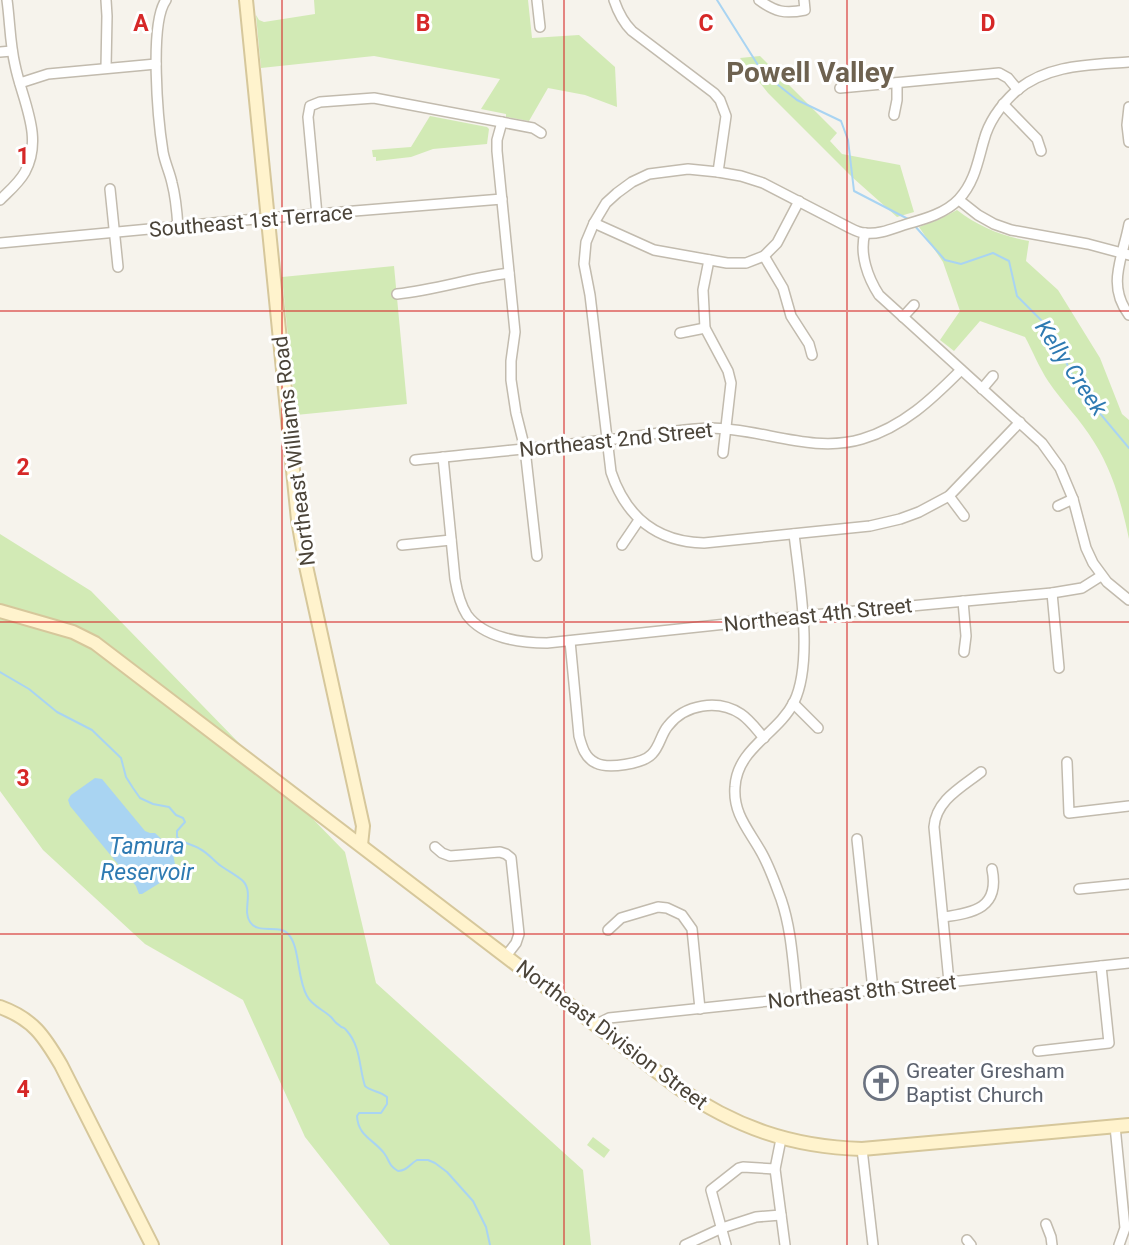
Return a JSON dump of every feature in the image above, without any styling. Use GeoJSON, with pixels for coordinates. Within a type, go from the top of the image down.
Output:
{"type":"FeatureCollection","features":[{"type":"Feature","properties":{"kind":"street"},"geometry":{"type":"LineString","coordinates":[[0,200],[18,183],[32,152],[29,110],[12,51],[8,0]]}},
{"type":"Feature","properties":{"kind":"street"},"geometry":{"type":"LineString","coordinates":[[106,0],[106,68]]}},
{"type":"Feature","properties":{"kind":"street","name":"Northeast Williams Road"},"geometry":{"type":"LineString","coordinates":[[246,0],[301,537],[363,826],[361,845]]}},
{"type":"Feature","properties":{"kind":"street"},"geometry":{"type":"LineString","coordinates":[[537,0],[540,27]]}},
{"type":"Feature","properties":{"kind":"street"},"geometry":{"type":"LineString","coordinates":[[614,0],[622,18],[632,31],[720,100],[726,116],[718,172]]}},
{"type":"Feature","properties":{"kind":"street"},"geometry":{"type":"LineString","coordinates":[[759,0],[777,11],[793,12],[805,5]]}},
{"type":"Feature","properties":{"kind":"street"},"geometry":{"type":"LineString","coordinates":[[165,1],[161,8],[156,64],[163,152],[176,201],[178,227]]}},
{"type":"Feature","properties":{"kind":"street"},"geometry":{"type":"LineString","coordinates":[[0,52],[12,51]]}},
{"type":"Feature","properties":{"kind":"street"},"geometry":{"type":"LineString","coordinates":[[1020,422],[948,496],[919,512],[890,522],[696,543],[663,535],[639,520],[625,503],[613,480],[584,264],[586,242],[606,203],[648,169],[688,169],[741,176],[763,183],[849,228],[865,233],[878,233],[938,214],[959,200],[969,186],[990,125],[1003,104],[1018,90],[1043,75],[1063,69],[1129,62]]}},
{"type":"Feature","properties":{"kind":"street"},"geometry":{"type":"LineString","coordinates":[[20,83],[48,74],[156,64]]}},
{"type":"Feature","properties":{"kind":"street"},"geometry":{"type":"LineString","coordinates":[[840,88],[999,73],[1008,78],[1018,90]]}},
{"type":"Feature","properties":{"kind":"street"},"geometry":{"type":"LineString","coordinates":[[894,115],[897,83]]}},
{"type":"Feature","properties":{"kind":"street"},"geometry":{"type":"LineString","coordinates":[[317,215],[308,117],[310,106],[320,102],[374,98],[533,128],[541,134]]}},
{"type":"Feature","properties":{"kind":"street"},"geometry":{"type":"LineString","coordinates":[[1003,104],[1037,139],[1041,151]]}},
{"type":"Feature","properties":{"kind":"street"},"geometry":{"type":"LineString","coordinates":[[1129,107],[1129,142]]}},
{"type":"Feature","properties":{"kind":"street"},"geometry":{"type":"LineString","coordinates":[[502,122],[497,151],[515,332],[511,380],[525,449],[537,556]]}},
{"type":"Feature","properties":{"kind":"street"},"geometry":{"type":"LineString","coordinates":[[110,189],[118,267]]}},
{"type":"Feature","properties":{"kind":"street","name":"Southeast 1st Terrace"},"geometry":{"type":"LineString","coordinates":[[0,243],[502,199]]}},
{"type":"Feature","properties":{"kind":"street"},"geometry":{"type":"LineString","coordinates":[[959,200],[978,215],[1011,230],[1126,254]]}},
{"type":"Feature","properties":{"kind":"street"},"geometry":{"type":"LineString","coordinates":[[594,223],[654,250],[737,263],[755,261],[764,256],[777,243],[799,201]]}},
{"type":"Feature","properties":{"kind":"street"},"geometry":{"type":"LineString","coordinates":[[1129,224],[1126,254],[1117,275],[1117,291],[1129,315]]}},
{"type":"Feature","properties":{"kind":"street"},"geometry":{"type":"LineString","coordinates":[[865,233],[863,251],[866,265],[871,281],[884,301],[1037,437],[1052,455],[1073,499],[1086,548],[1093,563],[1101,576],[1129,600]]}},
{"type":"Feature","properties":{"kind":"street"},"geometry":{"type":"LineString","coordinates":[[764,256],[783,288],[791,316],[809,344],[812,355]]}},
{"type":"Feature","properties":{"kind":"street"},"geometry":{"type":"LineString","coordinates":[[709,260],[703,290],[705,328],[728,371],[731,383],[723,453]]}},
{"type":"Feature","properties":{"kind":"street"},"geometry":{"type":"LineString","coordinates":[[397,294],[426,291],[479,277],[509,273]]}},
{"type":"Feature","properties":{"kind":"street"},"geometry":{"type":"LineString","coordinates":[[903,317],[914,305]]}},
{"type":"Feature","properties":{"kind":"street"},"geometry":{"type":"LineString","coordinates":[[680,333],[705,328]]}},
{"type":"Feature","properties":{"kind":"street","name":"Northeast 2nd Street"},"geometry":{"type":"LineString","coordinates":[[415,460],[706,428],[748,431],[818,443],[845,443],[890,428],[911,415],[961,370]]}},
{"type":"Feature","properties":{"kind":"street"},"geometry":{"type":"LineString","coordinates":[[982,389],[993,376]]}},
{"type":"Feature","properties":{"kind":"street","name":"Northeast 4th Street"},"geometry":{"type":"LineString","coordinates":[[443,457],[458,594],[468,617],[494,634],[531,643],[1052,593],[1082,589],[1101,576]]}},
{"type":"Feature","properties":{"kind":"street"},"geometry":{"type":"LineString","coordinates":[[948,496],[964,516]]}},
{"type":"Feature","properties":{"kind":"street"},"geometry":{"type":"LineString","coordinates":[[1058,506],[1073,499]]}},
{"type":"Feature","properties":{"kind":"street"},"geometry":{"type":"LineString","coordinates":[[622,545],[639,520]]}},
{"type":"Feature","properties":{"kind":"street"},"geometry":{"type":"LineString","coordinates":[[794,534],[804,656],[799,687],[793,703],[776,726],[746,755],[734,785],[739,817],[761,852],[782,903],[790,940],[797,999]]}},
{"type":"Feature","properties":{"kind":"street"},"geometry":{"type":"LineString","coordinates":[[402,545],[451,540]]}},
{"type":"Feature","properties":{"kind":"street"},"geometry":{"type":"LineString","coordinates":[[1052,593],[1059,668]]}},
{"type":"Feature","properties":{"kind":"street"},"geometry":{"type":"LineString","coordinates":[[963,601],[966,636],[964,652]]}},
{"type":"Feature","properties":{"kind":"street","name":"Northeast Division Street"},"geometry":{"type":"LineString","coordinates":[[0,611],[89,639],[699,1102],[745,1126],[781,1139],[824,1147],[862,1149],[1129,1125]]}},
{"type":"Feature","properties":{"kind":"street"},"geometry":{"type":"LineString","coordinates":[[569,641],[579,736],[582,748],[595,763],[633,764],[648,758],[658,747],[664,731],[675,718],[689,709],[705,705],[722,706],[737,712],[764,737]]}},
{"type":"Feature","properties":{"kind":"street"},"geometry":{"type":"LineString","coordinates":[[793,703],[818,728]]}},
{"type":"Feature","properties":{"kind":"street"},"geometry":{"type":"LineString","coordinates":[[1067,762],[1069,813],[1129,806]]}},
{"type":"Feature","properties":{"kind":"street"},"geometry":{"type":"LineString","coordinates":[[950,982],[934,818],[947,798],[981,772]]}},
{"type":"Feature","properties":{"kind":"street"},"geometry":{"type":"LineString","coordinates":[[858,839],[873,990]]}},
{"type":"Feature","properties":{"kind":"street"},"geometry":{"type":"LineString","coordinates":[[435,847],[450,856],[500,852],[512,858],[519,934],[506,956]]}},
{"type":"Feature","properties":{"kind":"street"},"geometry":{"type":"LineString","coordinates":[[943,917],[967,914],[984,905],[993,890],[992,869]]}},
{"type":"Feature","properties":{"kind":"street"},"geometry":{"type":"LineString","coordinates":[[1079,889],[1129,884]]}},
{"type":"Feature","properties":{"kind":"street"},"geometry":{"type":"LineString","coordinates":[[608,929],[621,918],[658,907],[682,915],[692,929],[700,1009]]}},
{"type":"Feature","properties":{"kind":"street","name":"Northeast 8th Street"},"geometry":{"type":"LineString","coordinates":[[596,1025],[609,1018],[1129,963]]}},
{"type":"Feature","properties":{"kind":"street"},"geometry":{"type":"LineString","coordinates":[[1038,1051],[1109,1043],[1101,966]]}},
{"type":"Feature","properties":{"kind":"street"},"geometry":{"type":"LineString","coordinates":[[0,1007],[28,1021],[47,1042],[152,1245]]}},
{"type":"Feature","properties":{"kind":"street"},"geometry":{"type":"LineString","coordinates":[[1115,1126],[1125,1227],[1119,1245]]}},
{"type":"Feature","properties":{"kind":"street"},"geometry":{"type":"LineString","coordinates":[[781,1139],[775,1169],[785,1245]]}},
{"type":"Feature","properties":{"kind":"street"},"geometry":{"type":"LineString","coordinates":[[862,1149],[873,1245]]}},
{"type":"Feature","properties":{"kind":"street"},"geometry":{"type":"LineString","coordinates":[[726,1245],[711,1190],[739,1168],[775,1169]]}},
{"type":"Feature","properties":{"kind":"street"},"geometry":{"type":"LineString","coordinates":[[685,1245],[722,1228],[756,1217],[781,1215]]}},
{"type":"Feature","properties":{"kind":"street"},"geometry":{"type":"LineString","coordinates":[[1046,1224],[1052,1245]]}},
{"type":"Feature","properties":{"kind":"green space"},"geometry":{"type":"Polygon","coordinates":[[[314,0],[528,0],[532,38],[579,35],[615,67],[617,107],[585,95],[548,88],[529,121],[506,117],[506,114],[481,109],[500,79],[374,56],[261,68],[256,15],[264,22],[315,14],[314,0]]]}},
{"type":"Feature","properties":{"kind":"green space"},"geometry":{"type":"Polygon","coordinates":[[[760,56],[837,133],[830,141],[842,154],[900,165],[914,212],[897,217],[852,177],[768,93],[740,58],[760,56]]]}},
{"type":"Feature","properties":{"kind":"green space"},"geometry":{"type":"Polygon","coordinates":[[[430,116],[487,127],[487,144],[433,149],[411,157],[376,161],[372,150],[411,147],[430,116]]]}},
{"type":"Feature","properties":{"kind":"green space"},"geometry":{"type":"Polygon","coordinates":[[[957,210],[991,230],[1029,241],[1026,261],[1058,290],[1100,358],[1122,414],[1129,420],[1129,539],[1116,489],[1101,453],[1048,381],[1025,337],[980,321],[954,351],[940,340],[960,311],[943,262],[919,227],[957,210]]]}},
{"type":"Feature","properties":{"kind":"green space"},"geometry":{"type":"Polygon","coordinates":[[[394,266],[407,404],[296,415],[282,277],[394,266]]]}},
{"type":"Feature","properties":{"kind":"green space"},"geometry":{"type":"Polygon","coordinates":[[[0,534],[91,591],[345,852],[376,983],[583,1170],[591,1245],[390,1245],[305,1137],[243,1000],[145,944],[43,850],[0,791],[0,534]]]}},
{"type":"Feature","properties":{"kind":"green space"},"geometry":{"type":"Polygon","coordinates":[[[593,1137],[610,1150],[604,1158],[587,1145],[593,1137]]]}},
{"type":"Feature","properties":{"kind":"water","name":"Tamura Reservoir"},"geometry":{"type":"Polygon","coordinates":[[[95,778],[102,779],[145,831],[155,833],[172,849],[175,864],[163,881],[142,894],[139,894],[136,886],[70,806],[68,800],[71,795],[95,778]]]}},
{"type":"Feature","properties":{"kind":"waterway","name":"Kelly Creek"},"geometry":{"type":"LineString","coordinates":[[717,0],[763,73],[797,100],[841,121],[848,140],[854,191],[910,220]]}},
{"type":"Feature","properties":{"kind":"waterway","name":"Kelly Creek"},"geometry":{"type":"LineString","coordinates":[[914,225],[945,260],[961,264],[993,253],[1009,261],[1017,296],[1052,331],[1077,386],[1129,448]]}},
{"type":"Feature","properties":{"kind":"waterway"},"geometry":{"type":"LineString","coordinates":[[0,672],[29,689],[57,712],[92,730],[121,758],[126,777],[140,798],[169,807],[183,818],[185,822],[177,831],[177,837],[197,847],[243,881],[248,891],[247,912],[250,922],[258,928],[280,930],[289,935],[293,941],[307,996],[352,1037],[365,1086],[387,1097],[387,1104],[381,1113],[359,1113],[358,1123],[363,1133],[380,1148],[398,1171],[406,1169],[417,1160],[428,1160],[447,1172],[473,1201],[486,1227],[490,1245]]}},
{"type":"Feature","properties":{"kind":"place","name":"Greater Gresham Baptist Church"},"geometry":{"type":"Point","coordinates":[881,1083]}},
{"type":"Feature","properties":{"kind":"district","name":"Powell Valley"},"geometry":{"type":"Point","coordinates":[810,72]}}]}
